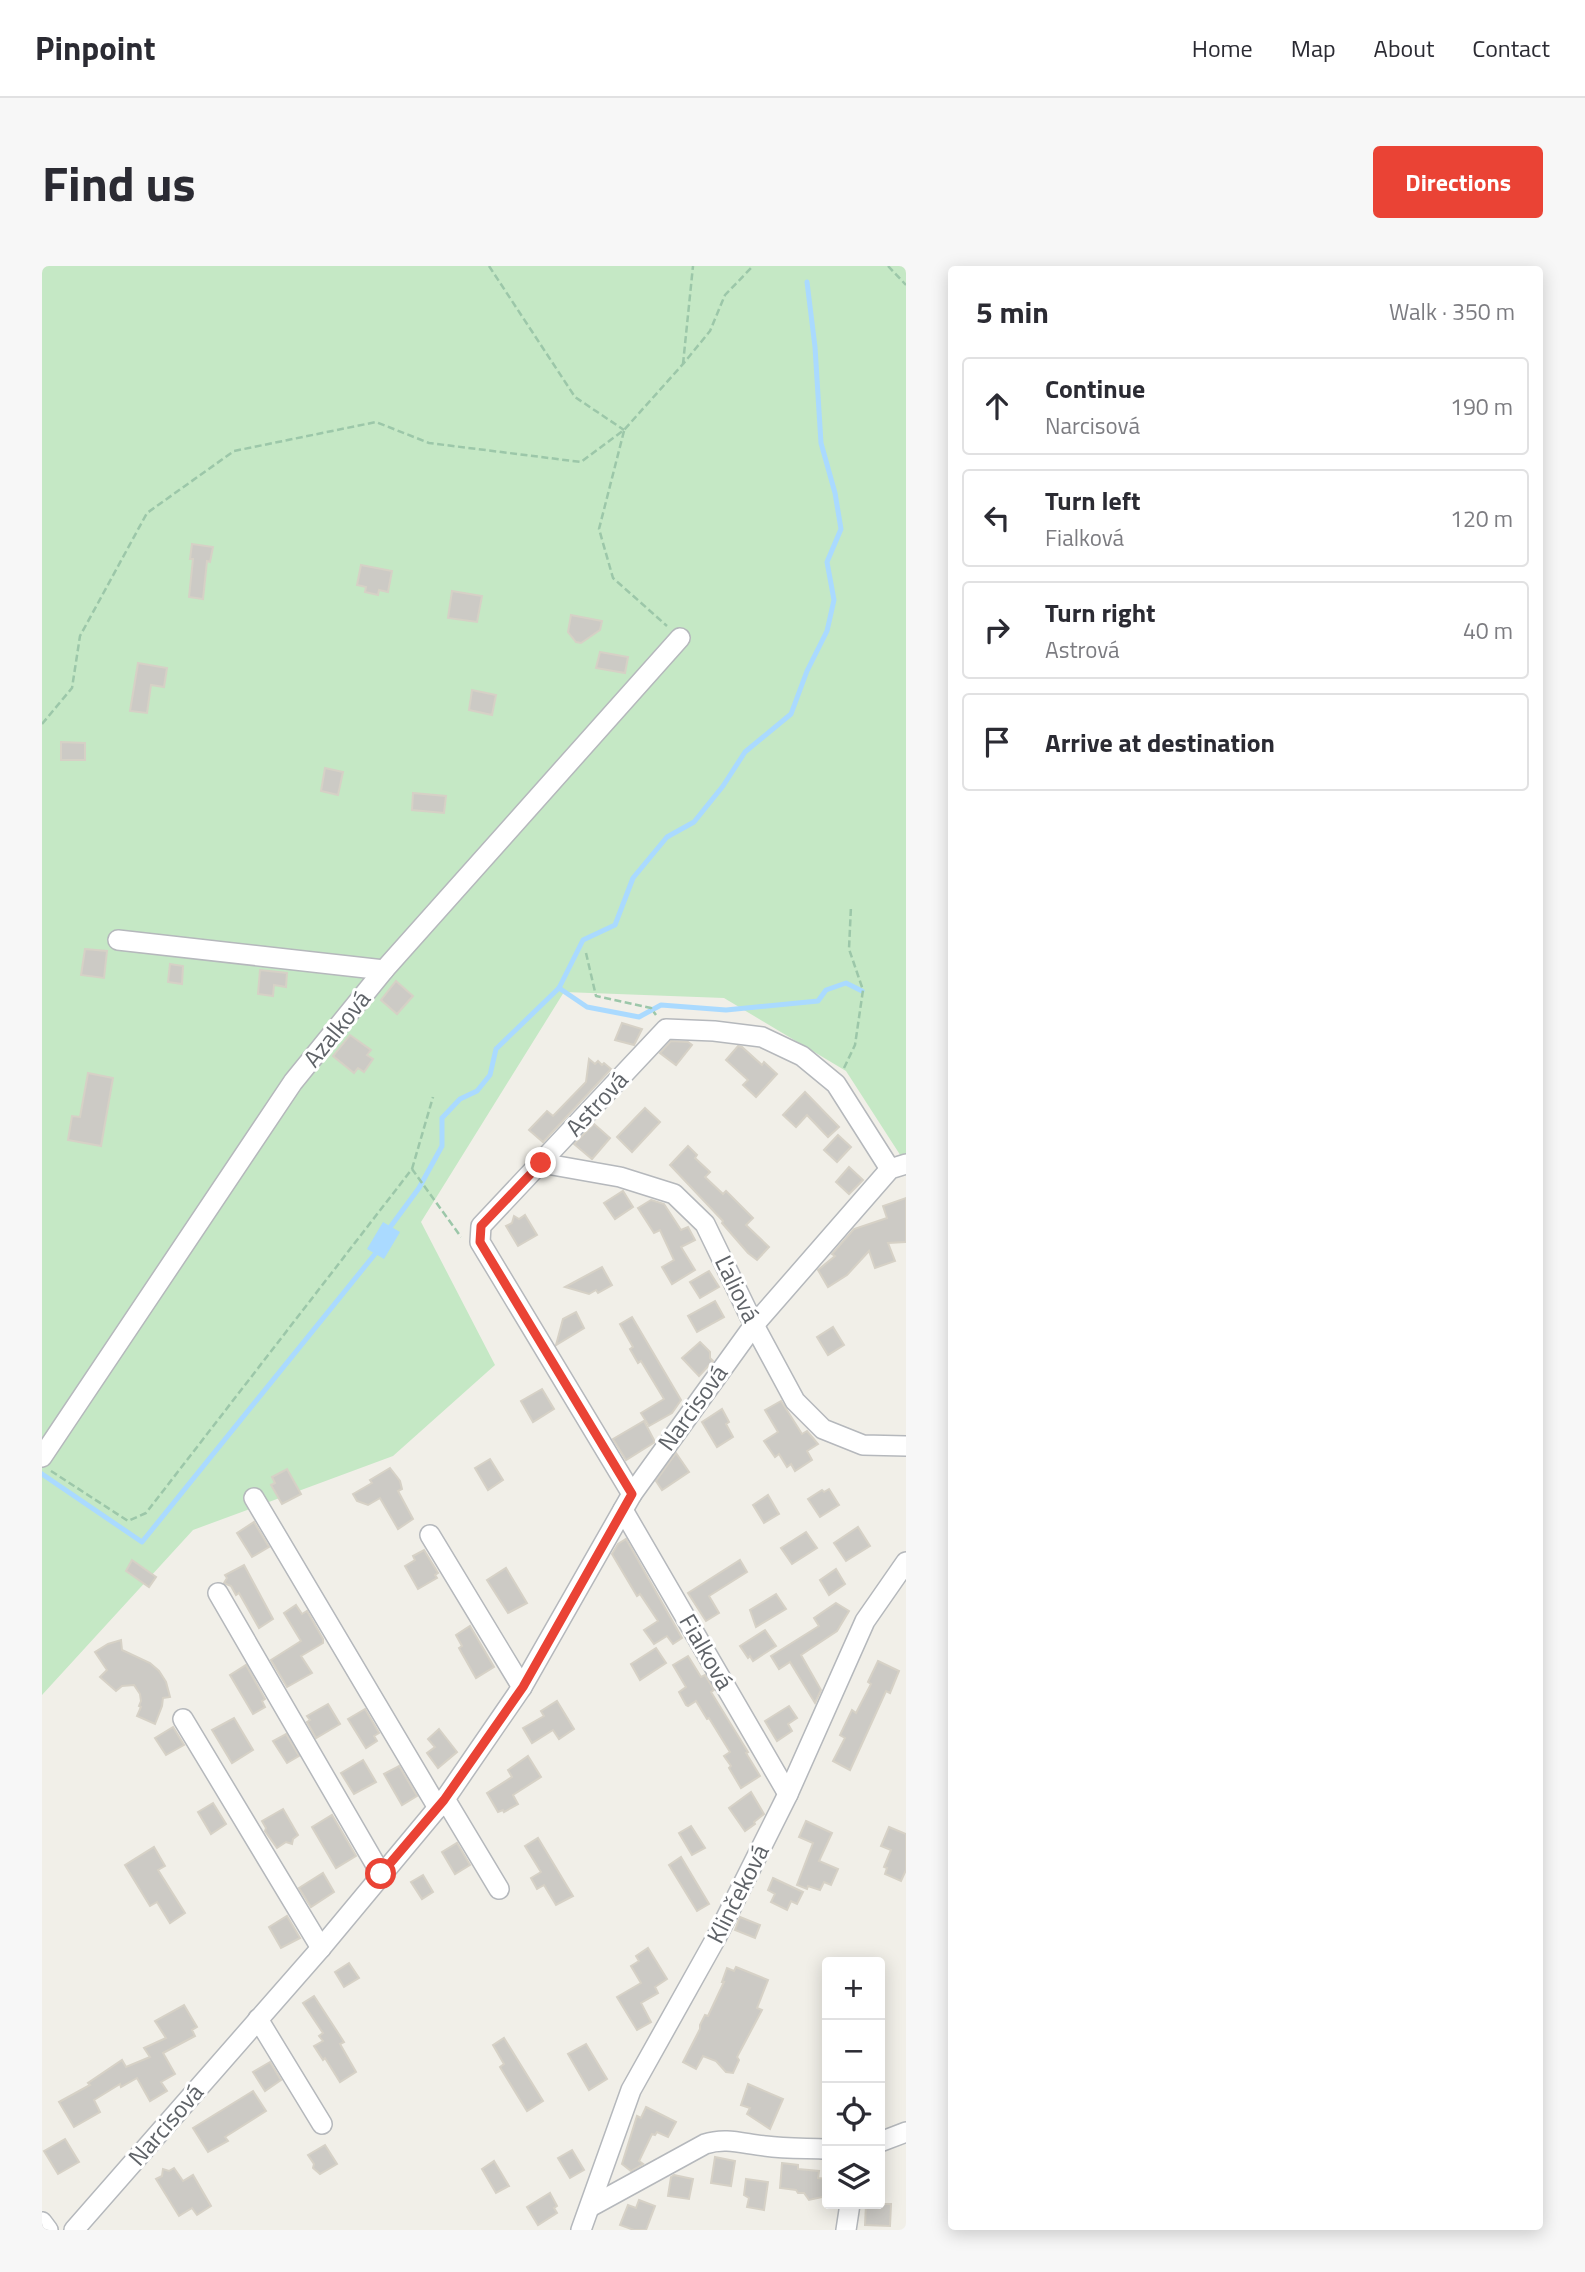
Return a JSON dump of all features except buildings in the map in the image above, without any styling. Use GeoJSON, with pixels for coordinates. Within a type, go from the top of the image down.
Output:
{"type":"FeatureCollection","features":[{"type":"Feature","properties":{"kind":"street","name":"Azalková"},"geometry":{"type":"LineString","coordinates":[[42,1457],[293,1082],[384,970],[680,638]]}},
{"type":"Feature","properties":{"kind":"street"},"geometry":{"type":"LineString","coordinates":[[118,940],[384,970]]}},
{"type":"Feature","properties":{"kind":"street","name":"Astrová"},"geometry":{"type":"LineString","coordinates":[[471,1240],[481,1226],[666,1029],[762,1037],[802,1056],[836,1084]]}},
{"type":"Feature","properties":{"kind":"street"},"geometry":{"type":"LineString","coordinates":[[836,1084],[898,1166]]}},
{"type":"Feature","properties":{"kind":"street","name":"Ľaliová"},"geometry":{"type":"LineString","coordinates":[[541,1163],[620,1177],[674,1194],[705,1224],[794,1401],[822,1429],[863,1445],[906,1446]]}},
{"type":"Feature","properties":{"kind":"street","name":"Narcisová"},"geometry":{"type":"LineString","coordinates":[[74,2230],[320,1948],[441,1804],[523,1687],[628,1502],[754,1325],[898,1166]]}},
{"type":"Feature","properties":{"kind":"street","name":"Fialková"},"geometry":{"type":"LineString","coordinates":[[471,1240],[628,1502],[788,1794]]}},
{"type":"Feature","properties":{"kind":"street"},"geometry":{"type":"LineString","coordinates":[[254,1498],[441,1804],[499,1889]]}},
{"type":"Feature","properties":{"kind":"street"},"geometry":{"type":"LineString","coordinates":[[430,1535],[523,1687]]}},
{"type":"Feature","properties":{"kind":"street","name":"Klinčeková"},"geometry":{"type":"LineString","coordinates":[[581,2230],[631,2090],[716,1938],[788,1794],[865,1621],[906,1562]]}},
{"type":"Feature","properties":{"kind":"street"},"geometry":{"type":"LineString","coordinates":[[218,1593],[381,1874]]}},
{"type":"Feature","properties":{"kind":"street"},"geometry":{"type":"LineString","coordinates":[[183,1719],[320,1948]]}},
{"type":"Feature","properties":{"kind":"street"},"geometry":{"type":"LineString","coordinates":[[258,2019],[322,2124]]}},
{"type":"Feature","properties":{"kind":"street"},"geometry":{"type":"LineString","coordinates":[[885,2140],[906,2132]]}},
{"type":"Feature","properties":{"kind":"street"},"geometry":{"type":"LineString","coordinates":[[590,2207],[717,2140],[766,2147],[822,2149]]}},
{"type":"Feature","properties":{"kind":"street"},"geometry":{"type":"LineString","coordinates":[[846,2230],[849,2209]]}},
{"type":"Feature","properties":{"kind":"street"},"geometry":{"type":"LineString","coordinates":[[42,2222],[48,2230]]}},
{"type":"Feature","properties":{"kind":"path"},"geometry":{"type":"LineString","coordinates":[[489,266],[575,397],[624,430]]}},
{"type":"Feature","properties":{"kind":"path"},"geometry":{"type":"LineString","coordinates":[[683,364],[693,266]]}},
{"type":"Feature","properties":{"kind":"path"},"geometry":{"type":"LineString","coordinates":[[42,724],[72,688],[80,636],[147,513],[234,451],[376,422],[429,443],[581,462],[624,430],[683,364],[710,331],[724,295],[753,266]]}},
{"type":"Feature","properties":{"kind":"path"},"geometry":{"type":"LineString","coordinates":[[888,266],[906,285]]}},
{"type":"Feature","properties":{"kind":"path"},"geometry":{"type":"LineString","coordinates":[[624,430],[599,528],[613,578],[680,638]]}},
{"type":"Feature","properties":{"kind":"path"},"geometry":{"type":"LineString","coordinates":[[836,1084],[855,1045],[863,990],[849,949],[851,906]]}},
{"type":"Feature","properties":{"kind":"path"},"geometry":{"type":"LineString","coordinates":[[586,953],[596,996],[651,1008],[654,1012]]}},
{"type":"Feature","properties":{"kind":"path"},"geometry":{"type":"LineString","coordinates":[[42,1465],[128,1521],[146,1513],[412,1169],[433,1097]]}},
{"type":"Feature","properties":{"kind":"path"},"geometry":{"type":"LineString","coordinates":[[412,1169],[425,1188],[471,1240]]}},
{"type":"Feature","properties":{"kind":"green space"},"geometry":{"type":"Polygon","coordinates":[[[42,266],[906,266],[906,1164],[846,1071],[724,998],[564,992],[421,1222],[495,1365],[393,1456],[193,1530],[42,1695],[42,266]]]}},
{"type":"Feature","properties":{"kind":"water"},"geometry":{"type":"Polygon","coordinates":[[[383,1222],[400,1232],[384,1259],[367,1249],[383,1222]]]}},
{"type":"Feature","properties":{"kind":"waterway"},"geometry":{"type":"LineString","coordinates":[[391,1226],[419,1188],[442,1146],[442,1118],[460,1099],[477,1091],[490,1075],[496,1049],[559,988],[583,940],[615,925],[633,878],[667,837],[694,822],[723,786],[745,752],[791,714],[807,671],[827,631],[834,600],[827,562],[841,529],[835,493],[821,443],[815,347],[807,282]]}},
{"type":"Feature","properties":{"kind":"waterway"},"geometry":{"type":"LineString","coordinates":[[559,988],[587,1007],[639,1017],[661,1005],[726,1010],[818,1001],[826,990],[846,983],[862,991]]}},
{"type":"Feature","properties":{"kind":"waterway"},"geometry":{"type":"LineString","coordinates":[[42,1474],[142,1542],[375,1254]]}},
{"type":"Feature","properties":{"kind":"route"},"geometry":{"type":"LineString","coordinates":[[381,1874],[438,1808],[523,1687],[632,1494],[480,1242],[481,1226],[541,1163]]}}]}
